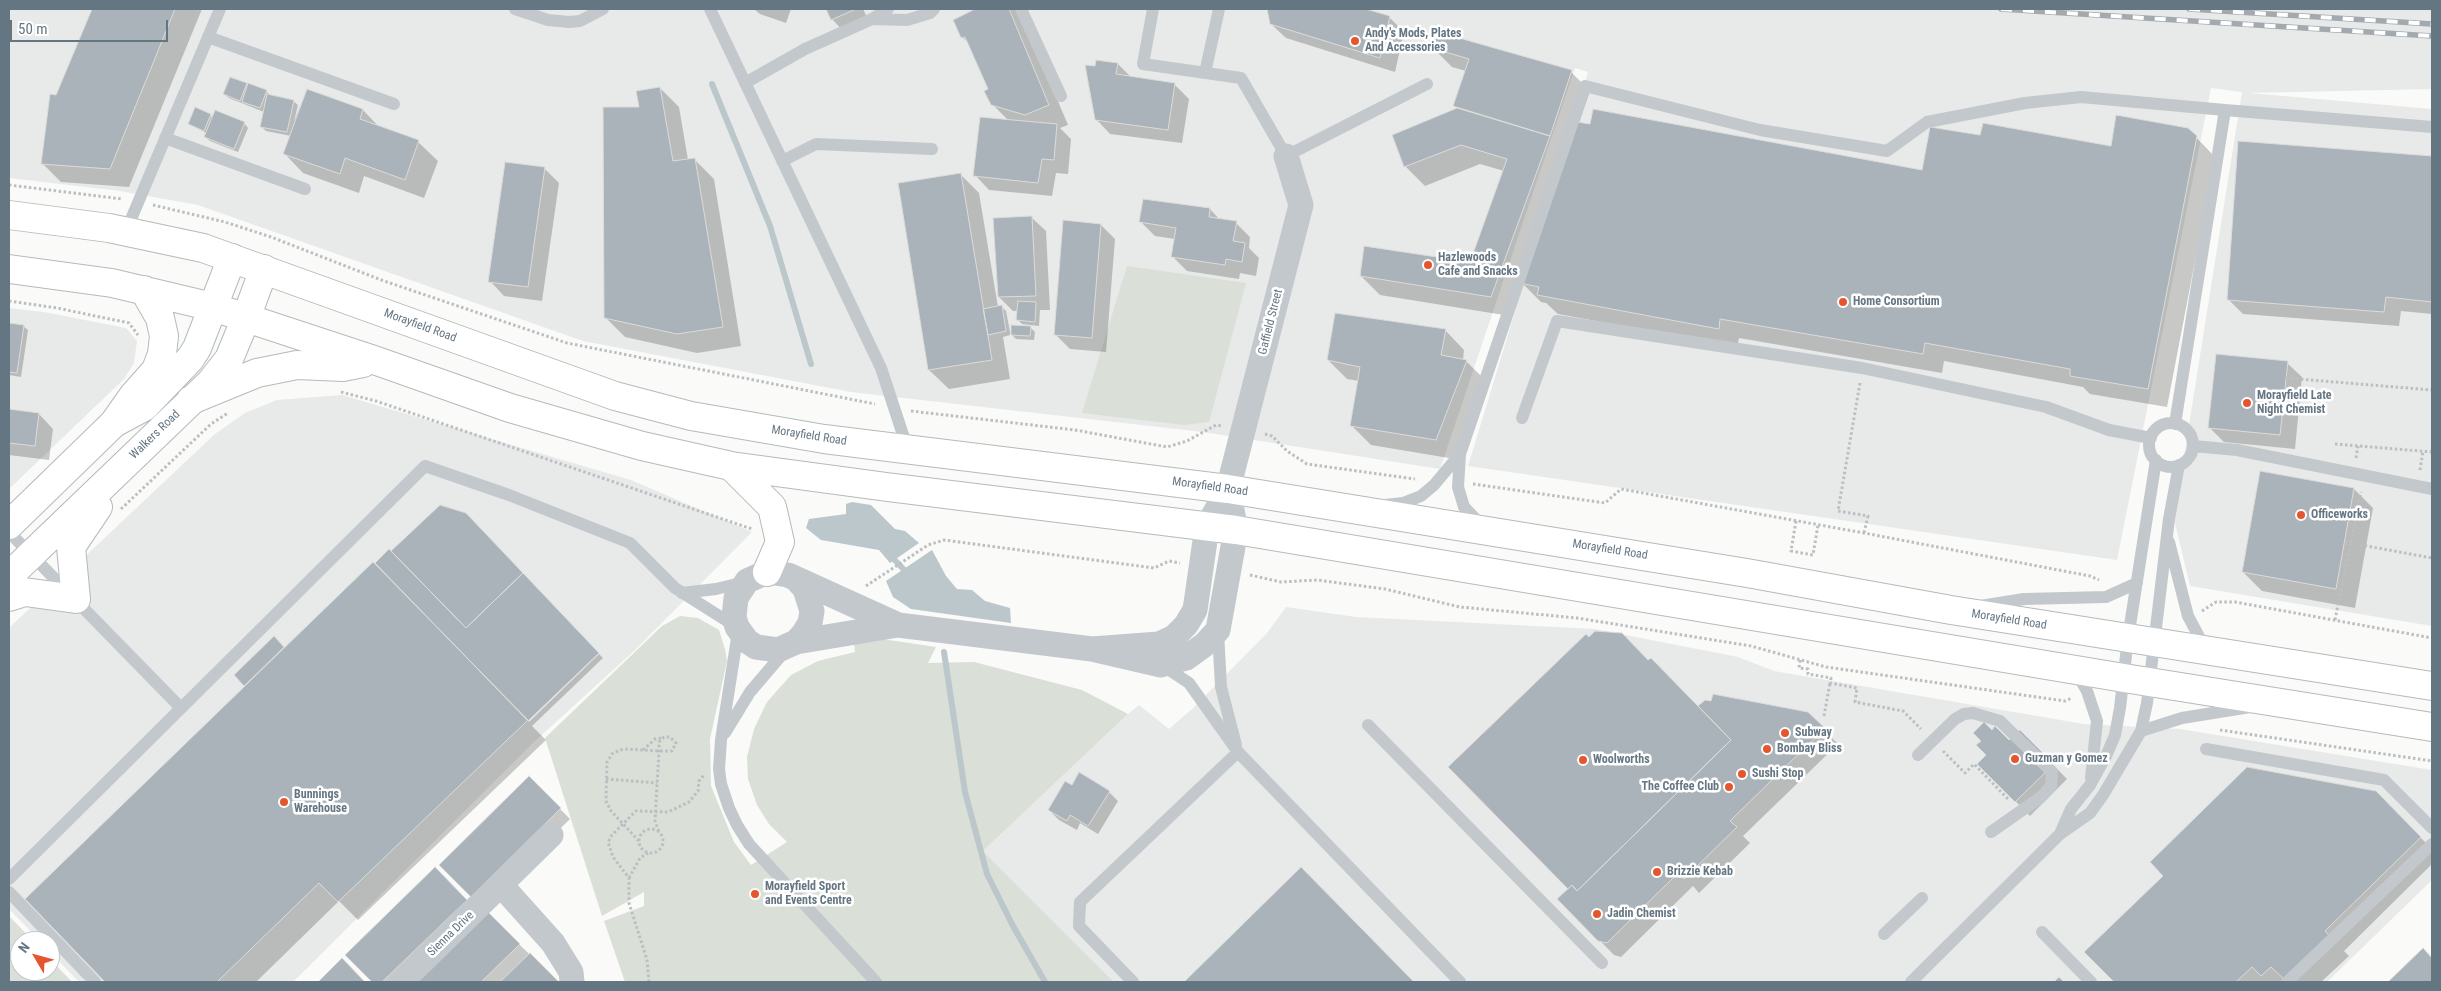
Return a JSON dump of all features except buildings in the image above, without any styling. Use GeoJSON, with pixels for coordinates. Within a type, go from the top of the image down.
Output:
{"type":"FeatureCollection","features":[{"type":"Feature","properties":{"kind":"main road","name":"Morayfield Road"},"geometry":{"type":"LineString","coordinates":[[9,214],[126,231],[203,248],[615,396],[730,424],[908,450],[1228,488],[1748,572],[1951,610],[2432,686]]}},
{"type":"Feature","properties":{"kind":"main road"},"geometry":{"type":"LineString","coordinates":[[114,424],[144,407],[190,359],[197,348],[232,258]]}},
{"type":"Feature","properties":{"kind":"main road"},"geometry":{"type":"LineString","coordinates":[[9,269],[112,282],[212,307],[374,360],[510,408],[642,446],[731,466],[1236,530],[2075,670],[2432,727]]}},
{"type":"Feature","properties":{"kind":"main road","name":"Walkers Road"},"geometry":{"type":"LineString","coordinates":[[9,576],[211,382],[228,359],[264,269]]}},
{"type":"Feature","properties":{"kind":"main road"},"geometry":{"type":"LineString","coordinates":[[9,525],[114,424],[133,396],[156,370],[162,354],[164,336],[160,318],[144,290]]}},
{"type":"Feature","properties":{"kind":"main road"},"geometry":{"type":"LineString","coordinates":[[191,400],[258,373],[297,365],[343,367],[374,360]]}},
{"type":"Feature","properties":{"kind":"main road"},"geometry":{"type":"LineString","coordinates":[[9,597],[25,592],[76,599],[72,570],[73,542],[134,456]]}},
{"type":"Feature","properties":{"kind":"main road"},"geometry":{"type":"LineString","coordinates":[[731,466],[772,507],[780,539],[757,577]]}},
{"type":"Feature","properties":{"kind":"street","name":"Gaffield Street"},"geometry":{"type":"LineString","coordinates":[[1228,488],[1301,206],[1286,156]]}},
{"type":"Feature","properties":{"kind":"street"},"geometry":{"type":"LineString","coordinates":[[1092,649],[1159,644],[1174,636],[1186,625],[1195,610],[1207,527],[1228,488]]}},
{"type":"Feature","properties":{"kind":"street"},"geometry":{"type":"LineString","coordinates":[[898,625],[792,644],[772,650],[756,647],[747,641],[738,628],[734,607],[736,598],[757,577],[779,572],[898,625],[1092,649],[1161,665],[1186,658],[1204,645],[1218,630],[1236,530],[1228,488]]}},
{"type":"Feature","properties":{"kind":"street"},"geometry":{"type":"LineString","coordinates":[[792,644],[804,634],[810,623],[812,611],[805,589],[797,580]]}},
{"type":"Feature","properties":{"kind":"street","name":"Sienna Drive"},"geometry":{"type":"LineString","coordinates":[[401,982],[551,835]]}},
{"type":"Feature","properties":{"kind":"street"},"geometry":{"type":"LineString","coordinates":[[501,885],[553,943],[571,972],[572,982]]}},
{"type":"Feature","properties":{"kind":"lane"},"geometry":{"type":"LineString","coordinates":[[126,231],[220,9]]}},
{"type":"Feature","properties":{"kind":"lane"},"geometry":{"type":"LineString","coordinates":[[515,9],[548,20],[569,22],[580,21],[603,9]]}},
{"type":"Feature","properties":{"kind":"lane"},"geometry":{"type":"LineString","coordinates":[[710,9],[880,368],[908,450]]}},
{"type":"Feature","properties":{"kind":"lane"},"geometry":{"type":"LineString","coordinates":[[745,83],[805,49],[872,19],[888,9]]}},
{"type":"Feature","properties":{"kind":"lane"},"geometry":{"type":"LineString","coordinates":[[872,19],[907,20],[930,13],[934,9]]}},
{"type":"Feature","properties":{"kind":"lane"},"geometry":{"type":"LineString","coordinates":[[1021,9],[1061,96]]}},
{"type":"Feature","properties":{"kind":"lane"},"geometry":{"type":"LineString","coordinates":[[1153,9],[1143,64],[1241,78],[1286,156],[1427,84]]}},
{"type":"Feature","properties":{"kind":"lane"},"geometry":{"type":"LineString","coordinates":[[1204,72],[1219,9]]}},
{"type":"Feature","properties":{"kind":"lane"},"geometry":{"type":"LineString","coordinates":[[208,37],[394,104]]}},
{"type":"Feature","properties":{"kind":"lane"},"geometry":{"type":"LineString","coordinates":[[1487,531],[1464,506],[1459,483],[1460,454],[1585,86],[1760,130],[1887,151],[1927,122],[2024,102],[2081,97],[2432,127]]}},
{"type":"Feature","properties":{"kind":"lane"},"geometry":{"type":"LineString","coordinates":[[2175,424],[2225,110]]}},
{"type":"Feature","properties":{"kind":"lane"},"geometry":{"type":"LineString","coordinates":[[165,138],[305,189]]}},
{"type":"Feature","properties":{"kind":"lane"},"geometry":{"type":"LineString","coordinates":[[782,161],[816,144],[932,149]]}},
{"type":"Feature","properties":{"kind":"lane"},"geometry":{"type":"LineString","coordinates":[[1522,418],[1556,321],[1862,368],[2046,407],[2109,430],[2151,438]]}},
{"type":"Feature","properties":{"kind":"lane"},"geometry":{"type":"LineString","coordinates":[[2175,424],[2186,429],[2193,446],[2189,458],[2179,465],[2166,466],[2156,460],[2150,450],[2151,438],[2158,428],[2175,424]]}},
{"type":"Feature","properties":{"kind":"lane"},"geometry":{"type":"LineString","coordinates":[[2193,446],[2237,450],[2432,489]]}},
{"type":"Feature","properties":{"kind":"lane"},"geometry":{"type":"LineString","coordinates":[[1352,509],[1403,503],[1421,496],[1437,481],[1460,454]]}},
{"type":"Feature","properties":{"kind":"lane"},"geometry":{"type":"LineString","coordinates":[[1910,982],[2060,834],[2090,813],[2103,795],[2140,732],[2147,703],[2136,680],[2128,638],[2156,460]]}},
{"type":"Feature","properties":{"kind":"lane"},"geometry":{"type":"LineString","coordinates":[[2060,834],[2070,809],[2090,785],[2107,754],[2136,680],[2155,643],[2167,535],[2179,465]]}},
{"type":"Feature","properties":{"kind":"lane"},"geometry":{"type":"LineString","coordinates":[[9,879],[425,466],[509,495],[630,543],[682,593],[738,628],[721,740],[719,768],[721,784],[729,808],[737,826],[749,844],[876,982]]}},
{"type":"Feature","properties":{"kind":"lane"},"geometry":{"type":"LineString","coordinates":[[9,532],[181,708]]}},
{"type":"Feature","properties":{"kind":"lane"},"geometry":{"type":"LineString","coordinates":[[2167,535],[2188,616],[2206,651]]}},
{"type":"Feature","properties":{"kind":"lane"},"geometry":{"type":"LineString","coordinates":[[682,593],[716,589],[757,577]]}},
{"type":"Feature","properties":{"kind":"lane"},"geometry":{"type":"LineString","coordinates":[[1951,610],[2024,599],[2106,598],[2137,583]]}},
{"type":"Feature","properties":{"kind":"lane"},"geometry":{"type":"LineString","coordinates":[[1218,630],[1221,687],[1238,752]]}},
{"type":"Feature","properties":{"kind":"lane"},"geometry":{"type":"LineString","coordinates":[[721,740],[750,692],[792,644]]}},
{"type":"Feature","properties":{"kind":"lane"},"geometry":{"type":"LineString","coordinates":[[1161,665],[1189,682],[1238,752],[1460,982]]}},
{"type":"Feature","properties":{"kind":"lane"},"geometry":{"type":"LineString","coordinates":[[2075,670],[2089,696],[2097,721],[2090,785]]}},
{"type":"Feature","properties":{"kind":"lane"},"geometry":{"type":"LineString","coordinates":[[2140,732],[2182,718],[2272,702]]}},
{"type":"Feature","properties":{"kind":"lane"},"geometry":{"type":"LineString","coordinates":[[1918,755],[1955,719],[1964,714],[1973,713],[1992,717],[2000,721],[2052,772],[2051,786],[2041,797],[1991,832]]}},
{"type":"Feature","properties":{"kind":"lane"},"geometry":{"type":"LineString","coordinates":[[1368,725],[1602,963]]}},
{"type":"Feature","properties":{"kind":"lane"},"geometry":{"type":"LineString","coordinates":[[2206,749],[2384,780],[2432,828]]}},
{"type":"Feature","properties":{"kind":"lane"},"geometry":{"type":"LineString","coordinates":[[1133,982],[1079,926],[1080,902],[1238,752]]}},
{"type":"Feature","properties":{"kind":"lane"},"geometry":{"type":"LineString","coordinates":[[2287,982],[2432,844]]}},
{"type":"Feature","properties":{"kind":"lane"},"geometry":{"type":"LineString","coordinates":[[9,892],[95,982]]}},
{"type":"Feature","properties":{"kind":"lane"},"geometry":{"type":"LineString","coordinates":[[1884,934],[1922,898]]}},
{"type":"Feature","properties":{"kind":"lane"},"geometry":{"type":"LineString","coordinates":[[2042,932],[2091,982]]}},
{"type":"Feature","properties":{"kind":"path"},"geometry":{"type":"LineString","coordinates":[[9,185],[138,202],[225,222],[271,237],[384,281],[568,343],[894,407],[960,418],[1075,430],[1167,447],[1187,441],[1216,425],[1243,429],[1272,436],[1287,451],[1307,464],[1437,481]]}},
{"type":"Feature","properties":{"kind":"path"},"geometry":{"type":"LineString","coordinates":[[9,301],[58,308],[129,323],[139,337]]}},
{"type":"Feature","properties":{"kind":"path"},"geometry":{"type":"LineString","coordinates":[[1862,368],[1838,511],[1868,516],[1864,533]]}},
{"type":"Feature","properties":{"kind":"path"},"geometry":{"type":"LineString","coordinates":[[2286,378],[2432,390]]}},
{"type":"Feature","properties":{"kind":"path"},"geometry":{"type":"LineString","coordinates":[[337,392],[385,404],[780,539]]}},
{"type":"Feature","properties":{"kind":"path"},"geometry":{"type":"LineString","coordinates":[[119,511],[211,424],[234,408]]}},
{"type":"Feature","properties":{"kind":"path"},"geometry":{"type":"LineString","coordinates":[[2335,444],[2432,452]]}},
{"type":"Feature","properties":{"kind":"path"},"geometry":{"type":"LineString","coordinates":[[1459,483],[1605,503],[1621,489],[2090,576],[2102,581],[2106,598]]}},
{"type":"Feature","properties":{"kind":"path"},"geometry":{"type":"LineString","coordinates":[[2335,620],[2362,486]]}},
{"type":"Feature","properties":{"kind":"path"},"geometry":{"type":"LineString","coordinates":[[1796,521],[1791,551],[1813,555],[1818,525]]}},
{"type":"Feature","properties":{"kind":"path"},"geometry":{"type":"LineString","coordinates":[[871,583],[928,545],[944,540],[1154,568],[1169,561],[1202,566]]}},
{"type":"Feature","properties":{"kind":"path"},"geometry":{"type":"LineString","coordinates":[[2344,542],[2432,558]]}},
{"type":"Feature","properties":{"kind":"path"},"geometry":{"type":"LineString","coordinates":[[1228,571],[1280,582],[1317,580],[1385,589],[1460,606],[1577,618],[1751,646],[1826,667],[2065,701],[2076,696],[2089,696]]}},
{"type":"Feature","properties":{"kind":"path"},"geometry":{"type":"LineString","coordinates":[[2188,616],[2200,612],[2216,602],[2235,602],[2432,638]]}},
{"type":"Feature","properties":{"kind":"path"},"geometry":{"type":"LineString","coordinates":[[1800,660],[1799,668],[1808,669],[1808,674],[1831,678],[1824,716]]}},
{"type":"Feature","properties":{"kind":"path"},"geometry":{"type":"LineString","coordinates":[[1830,683],[1857,688],[1855,702],[1904,711],[1965,773],[1974,764],[2009,800],[2011,798]]}},
{"type":"Feature","properties":{"kind":"path"},"geometry":{"type":"LineString","coordinates":[[2210,729],[2432,761]]}},
{"type":"Feature","properties":{"kind":"path"},"geometry":{"type":"LineString","coordinates":[[640,858],[656,851],[662,846],[662,838],[655,821],[655,811],[659,742],[664,737]]}},
{"type":"Feature","properties":{"kind":"path"},"geometry":{"type":"LineString","coordinates":[[642,750],[655,739],[670,737],[675,741],[675,748],[672,751],[615,751],[607,762],[606,801],[622,823],[639,841],[642,849],[640,858],[629,878],[629,903],[647,960],[649,982]]}},
{"type":"Feature","properties":{"kind":"path"},"geometry":{"type":"LineString","coordinates":[[629,878],[613,857],[608,842],[622,823],[636,811],[668,812],[689,802],[698,791],[701,777],[708,771],[719,768]]}},
{"type":"Feature","properties":{"kind":"path"},"geometry":{"type":"LineString","coordinates":[[606,779],[657,783]]}},
{"type":"Feature","properties":{"kind":"path"},"geometry":{"type":"LineString","coordinates":[[639,841],[641,834],[655,821]]}},
{"type":"Feature","properties":{"kind":"path"},"geometry":{"type":"LineString","coordinates":[[647,829],[659,832]]}},
{"type":"Feature","properties":{"kind":"path"},"geometry":{"type":"LineString","coordinates":[[632,834],[641,834]]}},
{"type":"Feature","properties":{"kind":"path"},"geometry":{"type":"LineString","coordinates":[[642,849],[649,853]]}},
{"type":"Feature","properties":{"kind":"shaded area"},"geometry":{"type":"Polygon","coordinates":[[[9,9],[2432,9],[2432,89],[2249,93],[2432,109],[2432,626],[2190,586],[2174,519],[2242,92],[2211,88],[2117,560],[1468,466],[1588,72],[1575,68],[1440,469],[1203,432],[851,392],[583,341],[198,205],[120,191],[9,178],[9,9]]]}},
{"type":"Feature","properties":{"kind":"shaded area"},"geometry":{"type":"Polygon","coordinates":[[[1127,266],[1246,283],[1209,422],[1184,425],[1082,413],[1127,266]]]}},
{"type":"Feature","properties":{"kind":"shaded area"},"geometry":{"type":"Polygon","coordinates":[[[9,308],[44,312],[126,328],[137,341],[134,363],[124,379],[9,489],[9,308]]]}},
{"type":"Feature","properties":{"kind":"shaded area"},"geometry":{"type":"Polygon","coordinates":[[[342,395],[631,480],[752,532],[634,651],[534,742],[293,982],[79,982],[60,962],[60,931],[30,931],[9,909],[9,628],[215,434],[245,413],[277,400],[342,395]]]}},
{"type":"Feature","properties":{"kind":"shaded area"},"geometry":{"type":"Polygon","coordinates":[[[852,502],[871,505],[895,529],[905,531],[919,543],[890,563],[879,550],[821,540],[806,528],[809,519],[846,514],[846,504],[852,502]]]}},
{"type":"Feature","properties":{"kind":"shaded area"},"geometry":{"type":"Polygon","coordinates":[[[932,550],[946,576],[957,589],[972,590],[985,601],[1010,608],[1011,623],[911,609],[893,597],[886,581],[932,550]]]}},
{"type":"Feature","properties":{"kind":"shaded area"},"geometry":{"type":"Polygon","coordinates":[[[1286,607],[1356,617],[1595,629],[1738,657],[1774,671],[2084,724],[2180,729],[2432,770],[2432,880],[2327,982],[1114,982],[983,851],[1139,705],[1169,729],[1193,708],[1267,633],[1286,607]]]}},
{"type":"Feature","properties":{"kind":"shaded area"},"geometry":{"type":"Polygon","coordinates":[[[680,616],[698,618],[719,630],[725,649],[727,661],[710,739],[711,786],[734,842],[751,865],[787,842],[769,824],[757,805],[748,779],[747,757],[754,729],[767,702],[791,675],[818,661],[855,652],[854,642],[882,639],[936,647],[928,663],[974,662],[1082,690],[1128,714],[983,851],[1114,982],[625,982],[604,921],[644,906],[644,892],[602,916],[545,738],[662,626],[680,616]]]}},
{"type":"Feature","properties":{"kind":"shaded area"},"geometry":{"type":"Polygon","coordinates":[[[9,916],[23,931],[10,931],[10,981],[60,981],[60,969],[72,982],[9,982],[9,916]]]}},
{"type":"Feature","properties":{"kind":"waterway"},"geometry":{"type":"LineString","coordinates":[[712,84],[770,226],[811,364]]}},
{"type":"Feature","properties":{"kind":"waterway"},"geometry":{"type":"LineString","coordinates":[[889,554],[909,575]]}},
{"type":"Feature","properties":{"kind":"waterway"},"geometry":{"type":"LineString","coordinates":[[944,652],[965,792],[987,874],[1013,926],[1045,982]]}},
{"type":"Feature","properties":{"kind":"railway"},"geometry":{"type":"LineString","coordinates":[[2001,9],[2432,36]]}},
{"type":"Feature","properties":{"kind":"railway"},"geometry":{"type":"LineString","coordinates":[[2189,9],[2432,24]]}},
{"type":"Feature","properties":{"kind":"place","name":"Andy's Mods, Plates And Accessories"},"geometry":{"type":"Point","coordinates":[1355,41]}},
{"type":"Feature","properties":{"kind":"place","name":"Hazlewoods Cafe and Snacks"},"geometry":{"type":"Point","coordinates":[1428,265]}},
{"type":"Feature","properties":{"kind":"place","name":"Home Consortium"},"geometry":{"type":"Point","coordinates":[1843,302]}},
{"type":"Feature","properties":{"kind":"place","name":"Morayfield Late Night Chemist"},"geometry":{"type":"Point","coordinates":[2247,403]}},
{"type":"Feature","properties":{"kind":"place","name":"Officeworks"},"geometry":{"type":"Point","coordinates":[2301,515]}},
{"type":"Feature","properties":{"kind":"place","name":"Subway"},"geometry":{"type":"Point","coordinates":[1785,733]}},
{"type":"Feature","properties":{"kind":"place","name":"Bombay Bliss"},"geometry":{"type":"Point","coordinates":[1767,749]}},
{"type":"Feature","properties":{"kind":"place","name":"Guzman y Gomez"},"geometry":{"type":"Point","coordinates":[2015,759]}},
{"type":"Feature","properties":{"kind":"place","name":"Woolworths"},"geometry":{"type":"Point","coordinates":[1583,760]}},
{"type":"Feature","properties":{"kind":"place","name":"Sushi Stop"},"geometry":{"type":"Point","coordinates":[1742,774]}},
{"type":"Feature","properties":{"kind":"place","name":"The Coffee Club"},"geometry":{"type":"Point","coordinates":[1729,787]}},
{"type":"Feature","properties":{"kind":"place","name":"Bunnings Warehouse"},"geometry":{"type":"Point","coordinates":[284,802]}},
{"type":"Feature","properties":{"kind":"place","name":"Brizzie Kebab"},"geometry":{"type":"Point","coordinates":[1657,872]}},
{"type":"Feature","properties":{"kind":"place","name":"Morayfield Sport and Events Centre"},"geometry":{"type":"Point","coordinates":[755,894]}},
{"type":"Feature","properties":{"kind":"place","name":"Jadin Chemist"},"geometry":{"type":"Point","coordinates":[1597,914]}}]}
